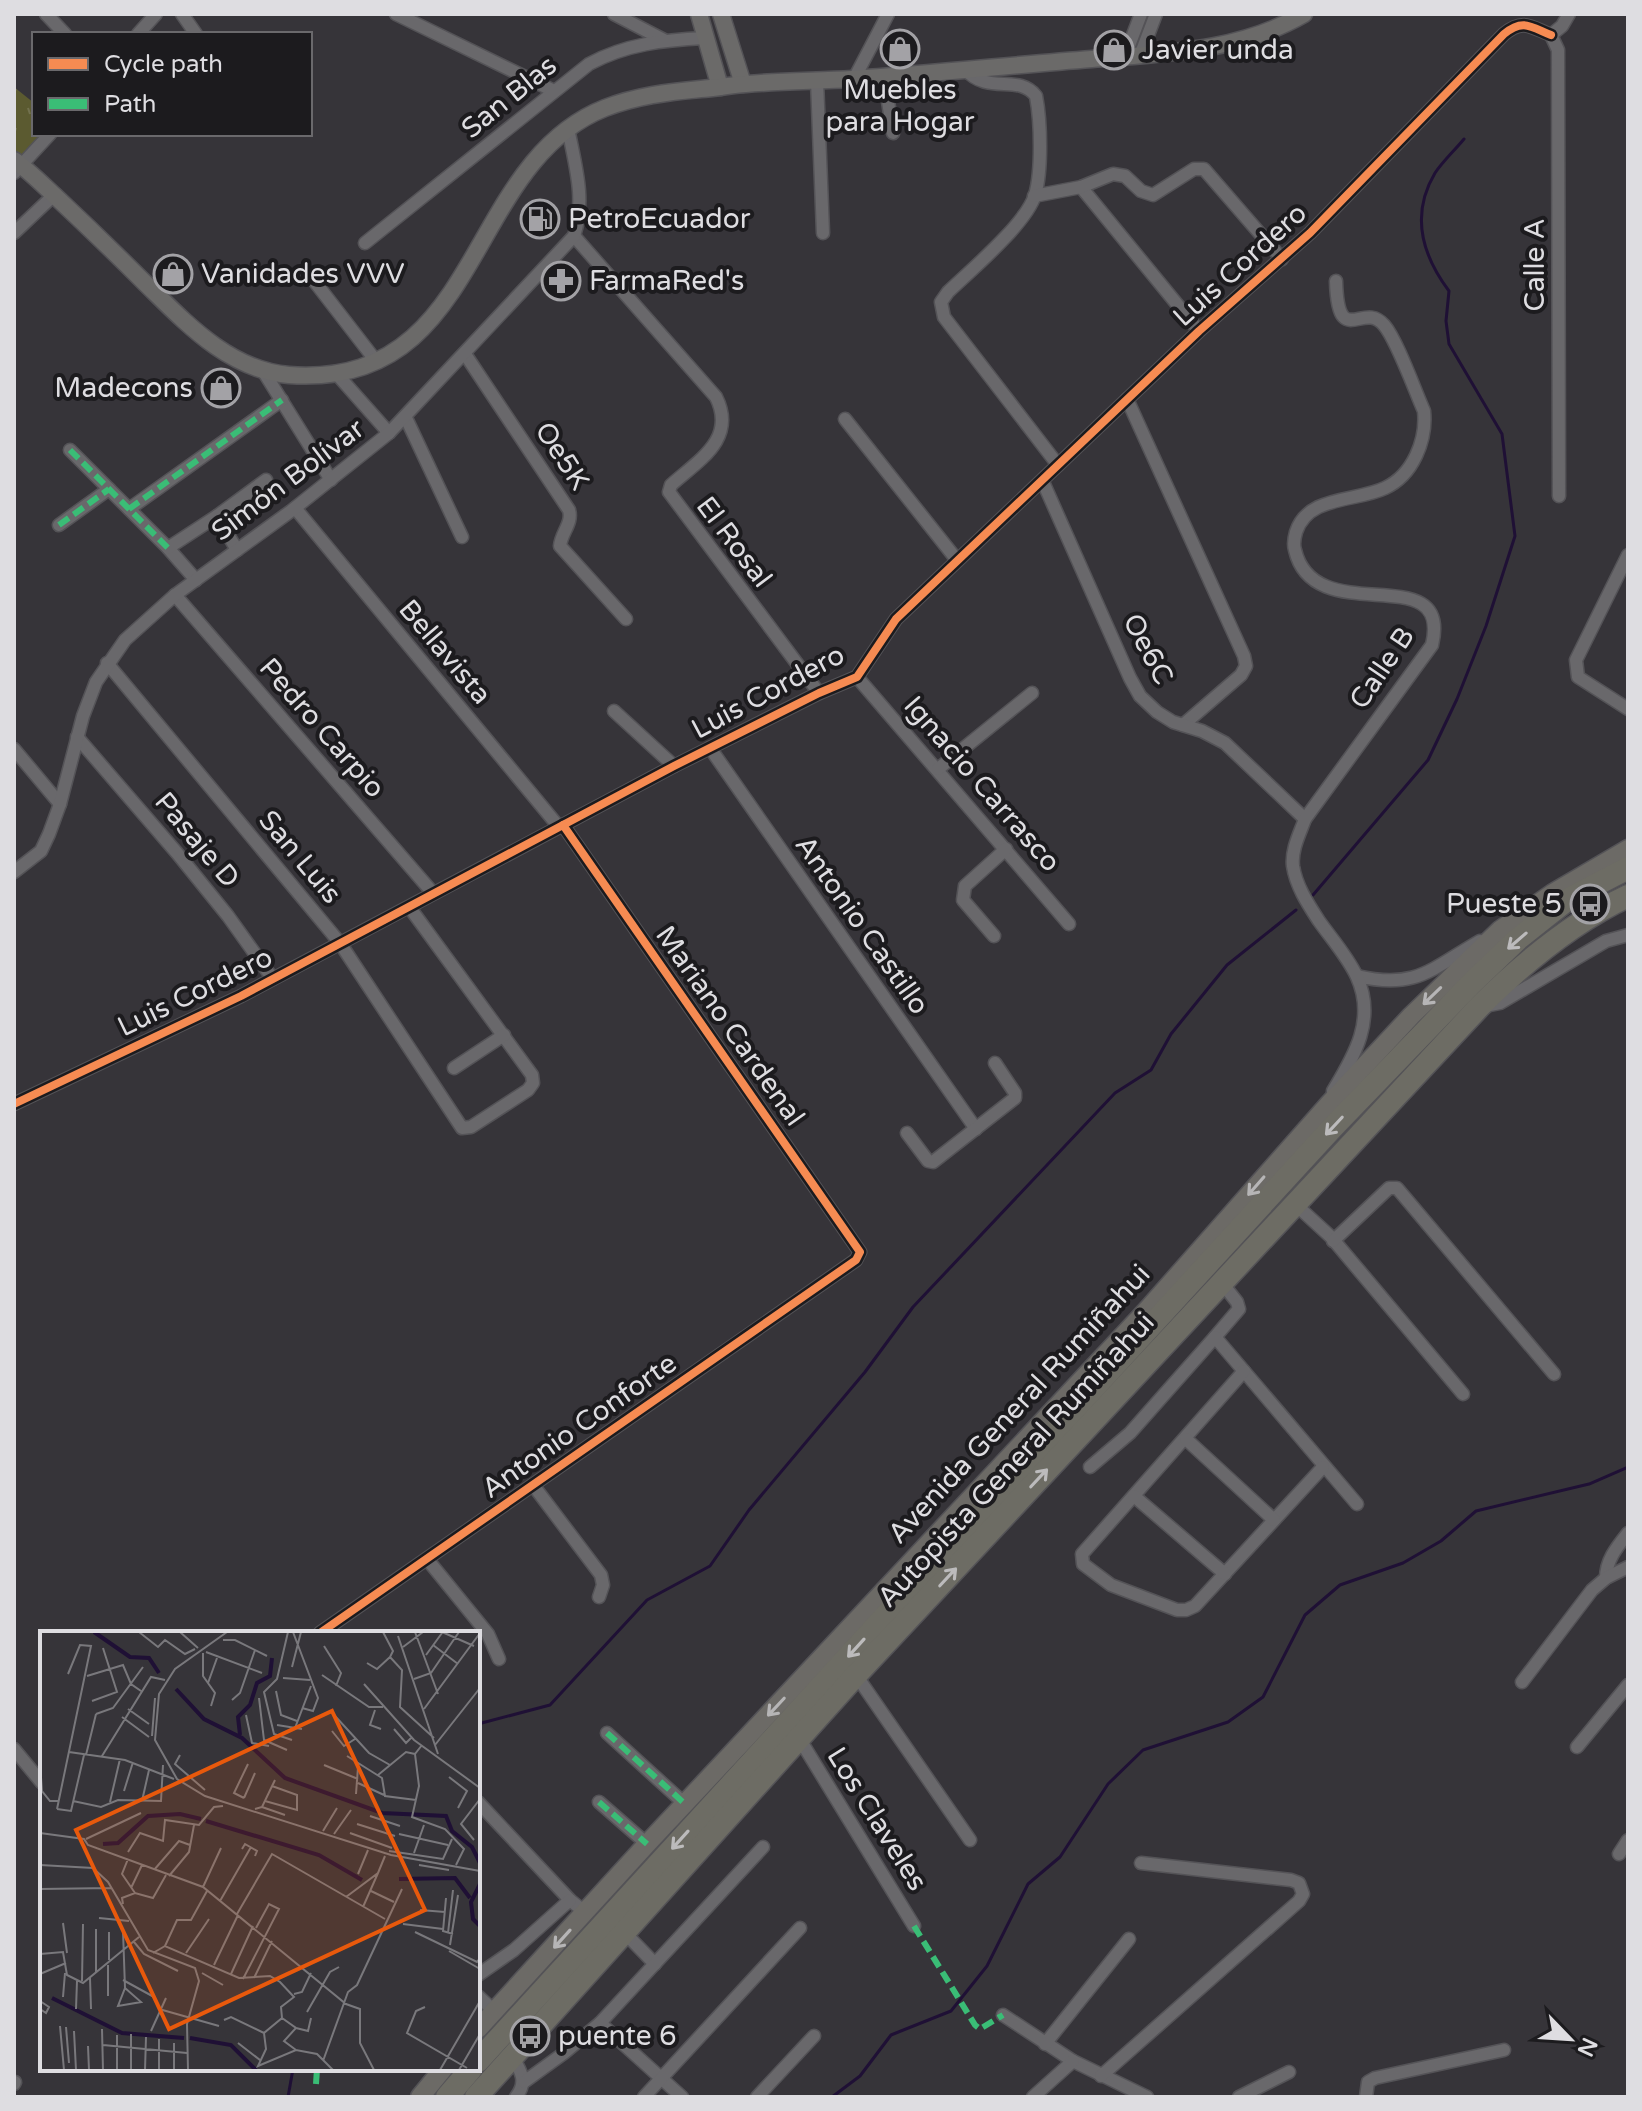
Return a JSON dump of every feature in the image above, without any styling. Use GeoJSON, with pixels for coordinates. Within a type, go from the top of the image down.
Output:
{"type":"FeatureCollection","features":[{"type":"Feature","properties":{"kind":"highway","name":"Autopista General Rumiñahui"},"geometry":{"type":"LineString","coordinates":[[480,2059],[1343,1116],[1518,939],[1567,900],[1628,868]]}},
{"type":"Feature","properties":{"kind":"highway","name":"Autopista General Rumiñahui"},"geometry":{"type":"LineString","coordinates":[[476,2097],[856,1675],[1479,1007],[1515,972],[1572,929],[1628,896]]}},
{"type":"Feature","properties":{"kind":"highway"},"geometry":{"type":"LineString","coordinates":[[447,2097],[469,2071]]}},
{"type":"Feature","properties":{"kind":"main road"},"geometry":{"type":"LineString","coordinates":[[699,14],[720,87]]}},
{"type":"Feature","properties":{"kind":"main road"},"geometry":{"type":"LineString","coordinates":[[721,14],[743,84]]}},
{"type":"Feature","properties":{"kind":"main road"},"geometry":{"type":"LineString","coordinates":[[17,166],[54,195],[206,340],[235,359],[289,375],[335,372],[376,361],[406,344],[439,311],[452,293],[533,161],[558,134],[605,108],[642,96],[743,84],[854,79],[1217,47],[1257,36],[1304,14]]}},
{"type":"Feature","properties":{"kind":"main road","name":"Avenida General Rumiñahui"},"geometry":{"type":"LineString","coordinates":[[480,2027],[1147,1310],[1411,1016],[1500,930],[1553,893],[1628,849]]}},
{"type":"Feature","properties":{"kind":"main road"},"geometry":{"type":"LineString","coordinates":[[420,2097],[441,2071]]}},
{"type":"Feature","properties":{"kind":"street"},"geometry":{"type":"LineString","coordinates":[[46,14],[63,32]]}},
{"type":"Feature","properties":{"kind":"street"},"geometry":{"type":"LineString","coordinates":[[140,32],[156,14]]}},
{"type":"Feature","properties":{"kind":"street"},"geometry":{"type":"LineString","coordinates":[[182,14],[195,32]]}},
{"type":"Feature","properties":{"kind":"street"},"geometry":{"type":"LineString","coordinates":[[396,14],[554,91]]}},
{"type":"Feature","properties":{"kind":"street"},"geometry":{"type":"LineString","coordinates":[[614,14],[664,40]]}},
{"type":"Feature","properties":{"kind":"street"},"geometry":{"type":"LineString","coordinates":[[854,79],[888,14]]}},
{"type":"Feature","properties":{"kind":"street"},"geometry":{"type":"LineString","coordinates":[[1132,56],[1141,14]]}},
{"type":"Feature","properties":{"kind":"street"},"geometry":{"type":"LineString","coordinates":[[1132,56],[1156,14]]}},
{"type":"Feature","properties":{"kind":"street"},"geometry":{"type":"LineString","coordinates":[[1551,35],[1562,26],[1569,14]]}},
{"type":"Feature","properties":{"kind":"street","name":"Luis Cordero"},"geometry":{"type":"LineString","coordinates":[[14,1104],[273,979],[674,766],[857,677],[896,619],[1199,331],[1346,198],[1513,26],[1523,24],[1551,35]]}},
{"type":"Feature","properties":{"kind":"street","name":"Calle A"},"geometry":{"type":"LineString","coordinates":[[1551,35],[1558,50],[1559,496]]}},
{"type":"Feature","properties":{"kind":"street","name":"San Blas"},"geometry":{"type":"LineString","coordinates":[[365,243],[589,64],[607,54],[664,40],[705,38]]}},
{"type":"Feature","properties":{"kind":"street"},"geometry":{"type":"LineString","coordinates":[[965,69],[982,83],[1024,86],[1036,96],[1040,133],[1034,196],[1005,236],[948,292],[941,302],[944,317],[1058,465]]}},
{"type":"Feature","properties":{"kind":"street"},"geometry":{"type":"LineString","coordinates":[[884,76],[893,133]]}},
{"type":"Feature","properties":{"kind":"street"},"geometry":{"type":"LineString","coordinates":[[817,81],[823,233]]}},
{"type":"Feature","properties":{"kind":"street"},"geometry":{"type":"LineString","coordinates":[[568,128],[581,201],[574,236]]}},
{"type":"Feature","properties":{"kind":"street"},"geometry":{"type":"LineString","coordinates":[[17,166],[48,136]]}},
{"type":"Feature","properties":{"kind":"street"},"geometry":{"type":"LineString","coordinates":[[1034,196],[1081,187],[1113,174],[1125,176],[1141,191],[1153,195],[1194,169],[1204,169],[1282,259]]}},
{"type":"Feature","properties":{"kind":"street"},"geometry":{"type":"LineString","coordinates":[[1081,187],[1199,331]]}},
{"type":"Feature","properties":{"kind":"street"},"geometry":{"type":"LineString","coordinates":[[14,233],[54,195]]}},
{"type":"Feature","properties":{"kind":"street","name":"Simón Bolívar"},"geometry":{"type":"LineString","coordinates":[[14,872],[41,851],[60,804],[77,737],[96,682],[125,640],[175,595],[295,508],[406,418],[574,236]]}},
{"type":"Feature","properties":{"kind":"street","name":"El Rosal"},"geometry":{"type":"LineString","coordinates":[[574,236],[716,397],[723,410],[719,437],[671,485],[669,492],[819,693]]}},
{"type":"Feature","properties":{"kind":"street"},"geometry":{"type":"LineString","coordinates":[[308,273],[376,361]]}},
{"type":"Feature","properties":{"kind":"street","name":"Calle B"},"geometry":{"type":"LineString","coordinates":[[1328,1105],[1353,1059],[1363,1031],[1364,1005],[1357,976],[1307,903],[1296,878],[1293,852],[1305,819],[1432,645],[1435,632],[1434,618],[1427,606],[1414,598],[1343,593],[1312,579],[1303,569],[1293,545],[1297,529],[1306,515],[1318,507],[1386,488],[1408,470],[1416,458],[1425,423],[1424,411],[1386,326],[1371,318],[1354,320],[1340,314],[1336,281]]}},
{"type":"Feature","properties":{"kind":"street","name":"Oe5K"},"geometry":{"type":"LineString","coordinates":[[465,354],[569,510],[571,515],[560,538],[560,546],[626,619]]}},
{"type":"Feature","properties":{"kind":"street"},"geometry":{"type":"LineString","coordinates":[[262,369],[331,480]]}},
{"type":"Feature","properties":{"kind":"street"},"geometry":{"type":"LineString","coordinates":[[335,372],[389,433]]}},
{"type":"Feature","properties":{"kind":"street"},"geometry":{"type":"LineString","coordinates":[[1127,399],[1246,666],[1241,675],[1183,725]]}},
{"type":"Feature","properties":{"kind":"street"},"geometry":{"type":"LineString","coordinates":[[129,509],[282,400]]}},
{"type":"Feature","properties":{"kind":"street"},"geometry":{"type":"LineString","coordinates":[[406,418],[462,537]]}},
{"type":"Feature","properties":{"kind":"street"},"geometry":{"type":"LineString","coordinates":[[845,419],[957,560]]}},
{"type":"Feature","properties":{"kind":"street"},"geometry":{"type":"LineString","coordinates":[[70,450],[196,580]]}},
{"type":"Feature","properties":{"kind":"street"},"geometry":{"type":"LineString","coordinates":[[168,548],[266,480]]}},
{"type":"Feature","properties":{"kind":"street","name":"Oe6C"},"geometry":{"type":"LineString","coordinates":[[1043,482],[1140,696],[1157,712],[1225,743],[1305,819]]}},
{"type":"Feature","properties":{"kind":"street"},"geometry":{"type":"LineString","coordinates":[[59,525],[109,489]]}},
{"type":"Feature","properties":{"kind":"street","name":"Bellavista"},"geometry":{"type":"LineString","coordinates":[[295,508],[561,826]]}},
{"type":"Feature","properties":{"kind":"street"},"geometry":{"type":"LineString","coordinates":[[217,516],[237,550]]}},
{"type":"Feature","properties":{"kind":"street"},"geometry":{"type":"LineString","coordinates":[[1628,555],[1576,660],[1575,669],[1578,677],[1628,709]]}},
{"type":"Feature","properties":{"kind":"street","name":"Pedro Carpio"},"geometry":{"type":"LineString","coordinates":[[175,595],[433,893]]}},
{"type":"Feature","properties":{"kind":"street","name":"San Luis"},"geometry":{"type":"LineString","coordinates":[[107,663],[340,943],[462,1128],[471,1127],[528,1090],[533,1083],[532,1075],[504,1035]]}},
{"type":"Feature","properties":{"kind":"street","name":"Ignacio Carrasco"},"geometry":{"type":"LineString","coordinates":[[857,677],[1069,924]]}},
{"type":"Feature","properties":{"kind":"street"},"geometry":{"type":"LineString","coordinates":[[938,769],[1032,693]]}},
{"type":"Feature","properties":{"kind":"street"},"geometry":{"type":"LineString","coordinates":[[614,711],[674,766]]}},
{"type":"Feature","properties":{"kind":"street","name":"Pasaje D"},"geometry":{"type":"LineString","coordinates":[[77,737],[203,884],[273,979]]}},
{"type":"Feature","properties":{"kind":"street","name":"Antonio Castillo"},"geometry":{"type":"LineString","coordinates":[[710,748],[976,1129]]}},
{"type":"Feature","properties":{"kind":"street"},"geometry":{"type":"LineString","coordinates":[[14,749],[60,804]]}},
{"type":"Feature","properties":{"kind":"street","name":"Mariano Cardenal"},"geometry":{"type":"LineString","coordinates":[[561,826],[860,1252]]}},
{"type":"Feature","properties":{"kind":"street"},"geometry":{"type":"LineString","coordinates":[[994,936],[963,900],[965,886],[1006,849]]}},
{"type":"Feature","properties":{"kind":"street"},"geometry":{"type":"LineString","coordinates":[[410,908],[504,1035],[454,1068]]}},
{"type":"Feature","properties":{"kind":"street"},"geometry":{"type":"LineString","coordinates":[[1357,976],[1384,983],[1418,978],[1500,930]]}},
{"type":"Feature","properties":{"kind":"street"},"geometry":{"type":"LineString","coordinates":[[1479,1007],[1500,1003],[1606,941],[1628,935]]}},
{"type":"Feature","properties":{"kind":"street"},"geometry":{"type":"LineString","coordinates":[[907,1133],[928,1161],[933,1162],[1015,1098],[1015,1093],[995,1063]]}},
{"type":"Feature","properties":{"kind":"street"},"geometry":{"type":"LineString","coordinates":[[1333,1241],[1389,1188],[1397,1188],[1554,1374]]}},
{"type":"Feature","properties":{"kind":"street"},"geometry":{"type":"LineString","coordinates":[[1295,1204],[1333,1241],[1463,1394]]}},
{"type":"Feature","properties":{"kind":"street","name":"Antonio Conforte"},"geometry":{"type":"LineString","coordinates":[[323,1631],[856,1260],[860,1252]]}},
{"type":"Feature","properties":{"kind":"street"},"geometry":{"type":"LineString","coordinates":[[1090,1467],[1130,1433],[1239,1309],[1222,1283]]}},
{"type":"Feature","properties":{"kind":"street"},"geometry":{"type":"LineString","coordinates":[[1215,1337],[1357,1504]]}},
{"type":"Feature","properties":{"kind":"street"},"geometry":{"type":"LineString","coordinates":[[1244,1371],[1082,1554],[1083,1564],[1111,1585],[1177,1610],[1195,1606],[1323,1467]]}},
{"type":"Feature","properties":{"kind":"street"},"geometry":{"type":"LineString","coordinates":[[1186,1439],[1274,1520]]}},
{"type":"Feature","properties":{"kind":"street"},"geometry":{"type":"LineString","coordinates":[[533,1485],[601,1575],[603,1585],[599,1597]]}},
{"type":"Feature","properties":{"kind":"street"},"geometry":{"type":"LineString","coordinates":[[1134,1496],[1225,1574]]}},
{"type":"Feature","properties":{"kind":"street"},"geometry":{"type":"LineString","coordinates":[[1606,1578],[1611,1556],[1628,1533]]}},
{"type":"Feature","properties":{"kind":"street"},"geometry":{"type":"LineString","coordinates":[[427,1559],[488,1634],[499,1659]]}},
{"type":"Feature","properties":{"kind":"street"},"geometry":{"type":"LineString","coordinates":[[1522,1682],[1592,1590],[1606,1578],[1628,1567]]}},
{"type":"Feature","properties":{"kind":"street"},"geometry":{"type":"LineString","coordinates":[[340,1620],[344,1631]]}},
{"type":"Feature","properties":{"kind":"street"},"geometry":{"type":"LineString","coordinates":[[856,1675],[970,1840]]}},
{"type":"Feature","properties":{"kind":"street"},"geometry":{"type":"LineString","coordinates":[[1577,1747],[1628,1685]]}},
{"type":"Feature","properties":{"kind":"street"},"geometry":{"type":"LineString","coordinates":[[607,1733],[685,1804]]}},
{"type":"Feature","properties":{"kind":"street","name":"Los Claveles"},"geometry":{"type":"LineString","coordinates":[[799,1738],[914,1926]]}},
{"type":"Feature","properties":{"kind":"street"},"geometry":{"type":"LineString","coordinates":[[14,1749],[40,1781]]}},
{"type":"Feature","properties":{"kind":"street"},"geometry":{"type":"LineString","coordinates":[[599,1802],[647,1844]]}},
{"type":"Feature","properties":{"kind":"street"},"geometry":{"type":"LineString","coordinates":[[480,1804],[586,1913]]}},
{"type":"Feature","properties":{"kind":"street"},"geometry":{"type":"LineString","coordinates":[[1619,1854],[1628,1840]]}},
{"type":"Feature","properties":{"kind":"street"},"geometry":{"type":"LineString","coordinates":[[524,2082],[600,2023],[763,1847]]}},
{"type":"Feature","properties":{"kind":"street"},"geometry":{"type":"LineString","coordinates":[[1101,2076],[1299,1901],[1303,1894],[1303,1888],[1291,1880],[1141,1863]]}},
{"type":"Feature","properties":{"kind":"street"},"geometry":{"type":"LineString","coordinates":[[480,1974],[514,1950],[570,1900]]}},
{"type":"Feature","properties":{"kind":"street"},"geometry":{"type":"LineString","coordinates":[[644,2097],[800,1928]]}},
{"type":"Feature","properties":{"kind":"street"},"geometry":{"type":"LineString","coordinates":[[624,1932],[655,1964]]}},
{"type":"Feature","properties":{"kind":"street"},"geometry":{"type":"LineString","coordinates":[[1045,2044],[1129,1939]]}},
{"type":"Feature","properties":{"kind":"street"},"geometry":{"type":"LineString","coordinates":[[480,1998],[494,2011]]}},
{"type":"Feature","properties":{"kind":"street"},"geometry":{"type":"LineString","coordinates":[[1003,2015],[1073,2061],[1147,2097]]}},
{"type":"Feature","properties":{"kind":"street"},"geometry":{"type":"LineString","coordinates":[[600,2023],[682,2097]]}},
{"type":"Feature","properties":{"kind":"street"},"geometry":{"type":"LineString","coordinates":[[757,2097],[814,2036]]}},
{"type":"Feature","properties":{"kind":"street"},"geometry":{"type":"LineString","coordinates":[[1366,2097],[1368,2082],[1375,2078],[1504,2050]]}},
{"type":"Feature","properties":{"kind":"street"},"geometry":{"type":"LineString","coordinates":[[512,2056],[524,2082],[523,2089],[516,2097]]}},
{"type":"Feature","properties":{"kind":"street"},"geometry":{"type":"LineString","coordinates":[[1033,2097],[1073,2061]]}},
{"type":"Feature","properties":{"kind":"street"},"geometry":{"type":"LineString","coordinates":[[1239,2097],[1289,2072]]}},
{"type":"Feature","properties":{"kind":"green space"},"geometry":{"type":"Polygon","coordinates":[[[14,87],[32,101],[32,136],[39,136],[20,158],[14,154],[14,87]]]}},
{"type":"Feature","properties":{"kind":"waterway"},"geometry":{"type":"LineString","coordinates":[[1313,895],[1428,760],[1486,626],[1515,536],[1502,434],[1449,344],[1446,321],[1449,291],[1432,263],[1422,234],[1421,219],[1427,189],[1435,173],[1464,139]]}},
{"type":"Feature","properties":{"kind":"waterway"},"geometry":{"type":"LineString","coordinates":[[480,1723],[550,1705],[647,1600],[710,1566],[749,1510],[865,1372],[913,1307],[1115,1093],[1151,1070],[1171,1034],[1227,965],[1296,910]]}},
{"type":"Feature","properties":{"kind":"waterway"},"geometry":{"type":"LineString","coordinates":[[832,2097],[860,2076],[891,2035],[951,2011],[987,1966],[1028,1884],[1060,1857],[1108,1784],[1143,1750],[1228,1722],[1263,1697],[1305,1615],[1340,1585],[1403,1563],[1441,1541],[1476,1511],[1589,1484],[1628,1467]]}},
{"type":"Feature","properties":{"kind":"waterway"},"geometry":{"type":"LineString","coordinates":[[288,2097],[293,2071]]}},
{"type":"Feature","properties":{"kind":"marked path"},"geometry":{"type":"LineString","coordinates":[[129,509],[282,400]]}},
{"type":"Feature","properties":{"kind":"marked path"},"geometry":{"type":"LineString","coordinates":[[70,450],[168,548]]}},
{"type":"Feature","properties":{"kind":"marked path"},"geometry":{"type":"LineString","coordinates":[[59,525],[109,489]]}},
{"type":"Feature","properties":{"kind":"marked path"},"geometry":{"type":"LineString","coordinates":[[607,1733],[685,1804]]}},
{"type":"Feature","properties":{"kind":"marked path"},"geometry":{"type":"LineString","coordinates":[[599,1802],[647,1844]]}},
{"type":"Feature","properties":{"kind":"marked path"},"geometry":{"type":"LineString","coordinates":[[914,1926],[975,2025],[980,2029],[1003,2015]]}},
{"type":"Feature","properties":{"kind":"marked path"},"geometry":{"type":"LineString","coordinates":[[316,2084],[317,2071]]}},
{"type":"Feature","properties":{"kind":"cycle path"},"geometry":{"type":"LineString","coordinates":[[14,1104],[241,996],[674,766],[857,677],[896,619],[1199,331],[1310,233],[1504,34],[1522,25],[1551,35]]}},
{"type":"Feature","properties":{"kind":"cycle path"},"geometry":{"type":"LineString","coordinates":[[323,1631],[856,1260],[860,1252],[563,825]]}},
{"type":"Feature","properties":{"kind":"place","name":"Muebles para Hogar"},"geometry":{"type":"Point","coordinates":[900,49]}},
{"type":"Feature","properties":{"kind":"place","name":"Javier unda"},"geometry":{"type":"Point","coordinates":[1114,50]}},
{"type":"Feature","properties":{"kind":"place","name":"PetroEcuador"},"geometry":{"type":"Point","coordinates":[540,219]}},
{"type":"Feature","properties":{"kind":"place","name":"Vanidades VVV"},"geometry":{"type":"Point","coordinates":[173,274]}},
{"type":"Feature","properties":{"kind":"place","name":"FarmaRed's"},"geometry":{"type":"Point","coordinates":[561,281]}},
{"type":"Feature","properties":{"kind":"place","name":"Madecons"},"geometry":{"type":"Point","coordinates":[221,388]}},
{"type":"Feature","properties":{"kind":"place","name":"Pueste 5"},"geometry":{"type":"Point","coordinates":[1590,904]}},
{"type":"Feature","properties":{"kind":"place","name":"puente 6"},"geometry":{"type":"Point","coordinates":[530,2036]}}]}
